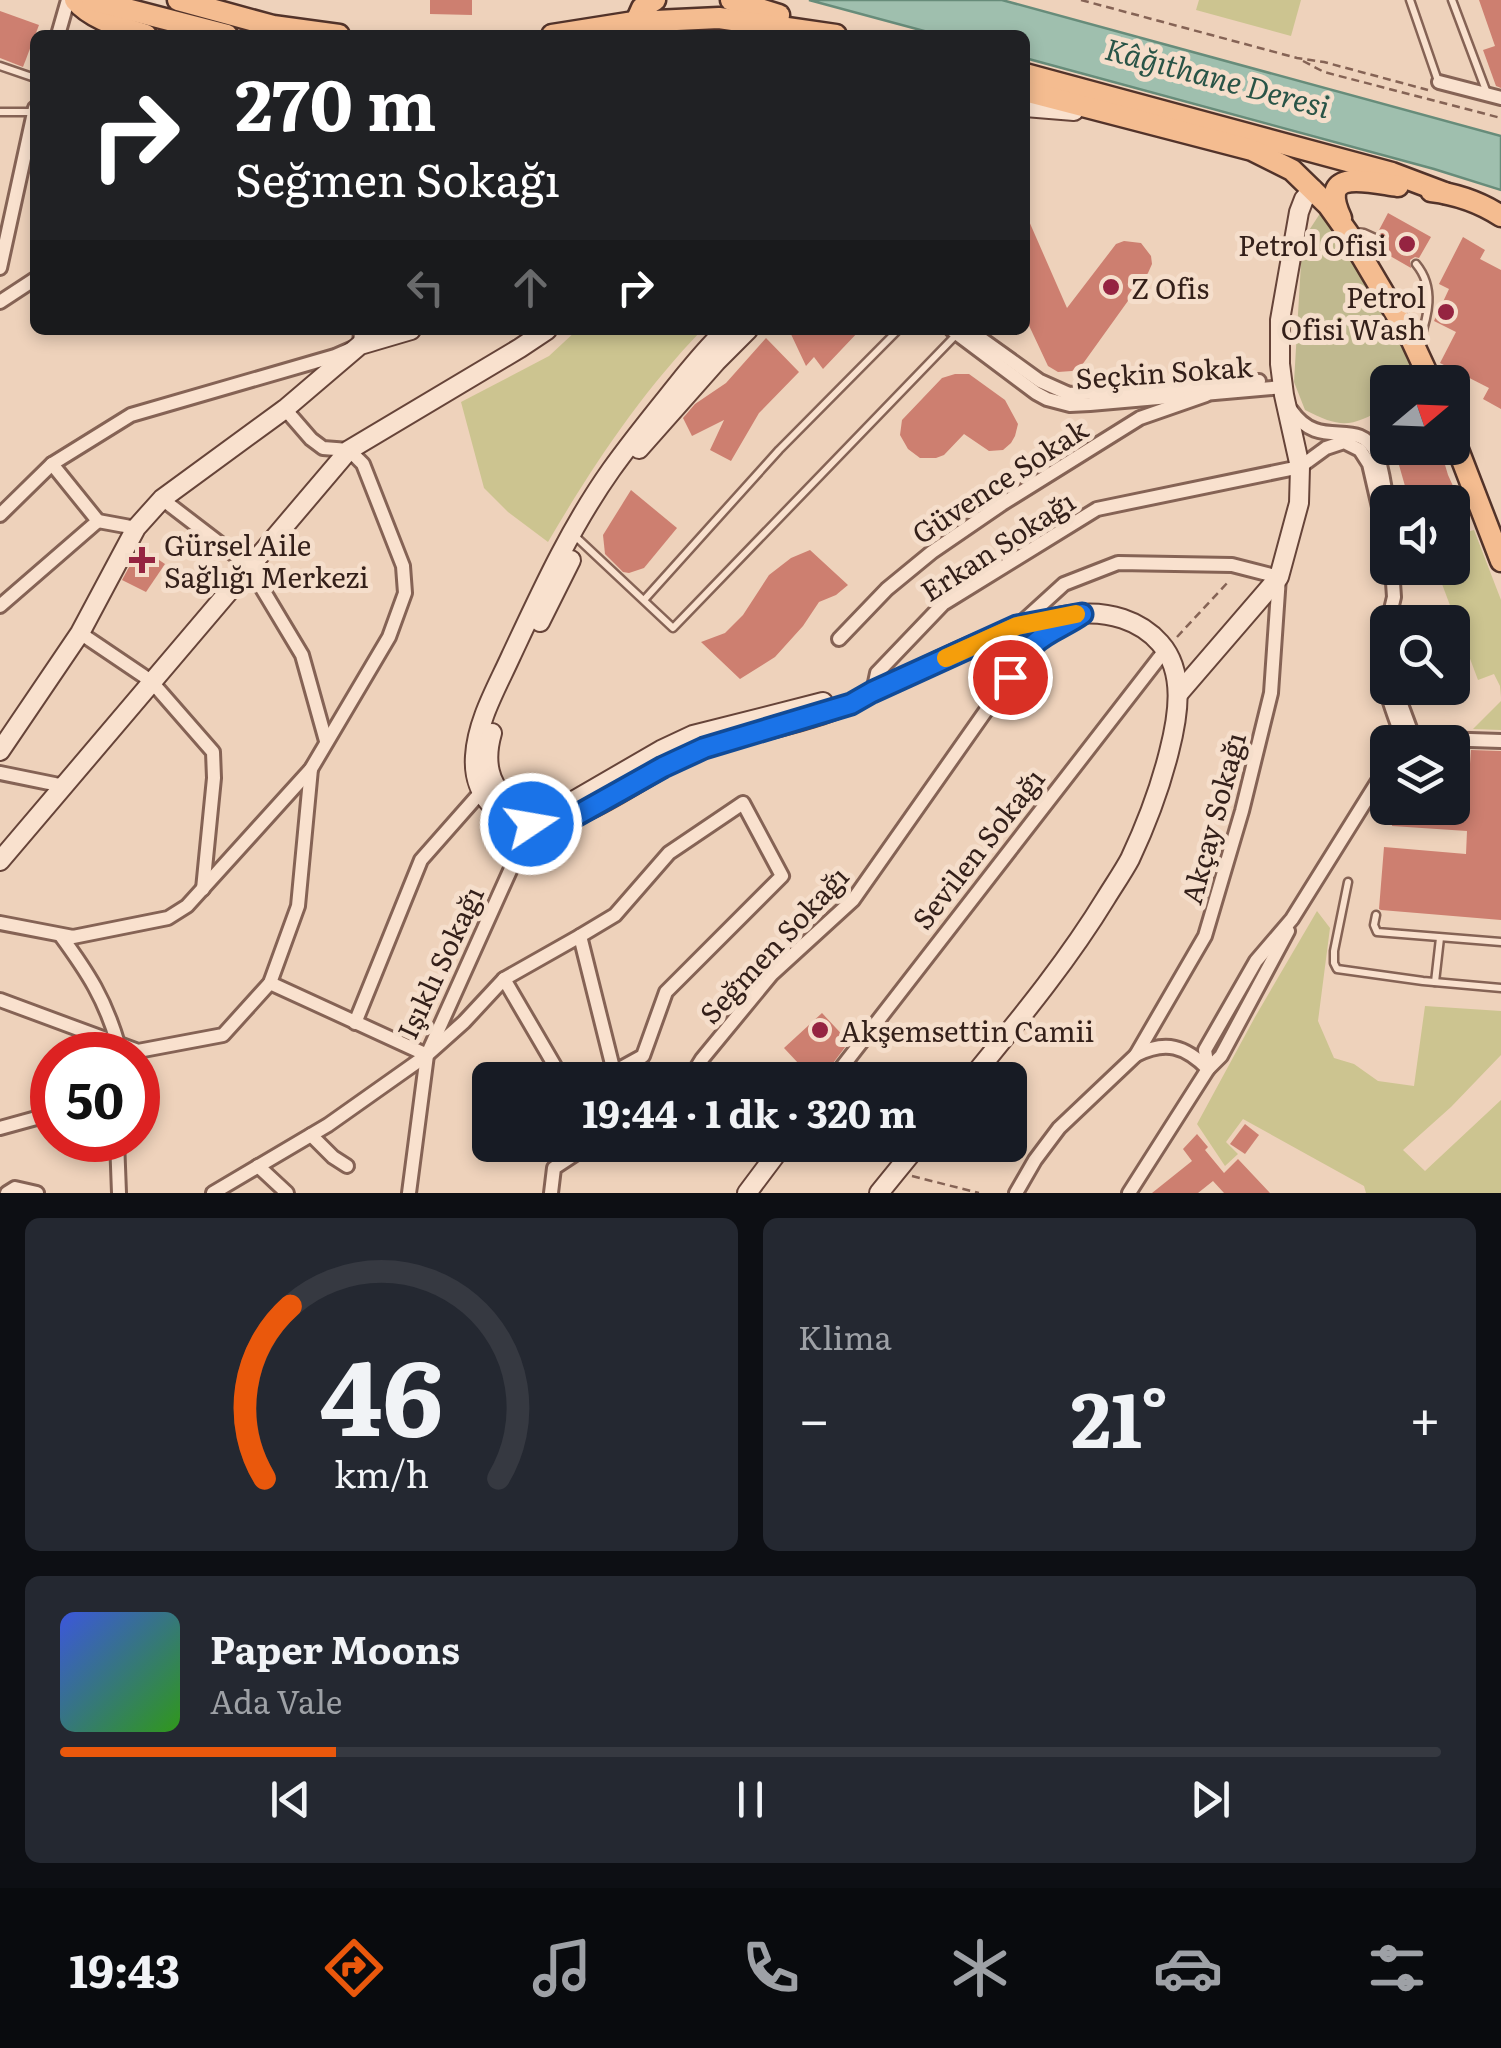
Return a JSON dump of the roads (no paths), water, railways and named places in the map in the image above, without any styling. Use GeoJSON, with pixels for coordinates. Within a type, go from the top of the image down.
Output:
{"type":"FeatureCollection","features":[{"type":"Feature","properties":{"kind":"main road"},"geometry":{"type":"LineString","coordinates":[[72,0],[97,17],[132,30]]}},
{"type":"Feature","properties":{"kind":"main road"},"geometry":{"type":"LineString","coordinates":[[92,0],[209,30]]}},
{"type":"Feature","properties":{"kind":"main road"},"geometry":{"type":"LineString","coordinates":[[178,0],[245,26],[297,30]]}},
{"type":"Feature","properties":{"kind":"main road"},"geometry":{"type":"LineString","coordinates":[[633,28],[642,8],[654,0]]}},
{"type":"Feature","properties":{"kind":"main road"},"geometry":{"type":"LineString","coordinates":[[731,0],[817,30]]}},
{"type":"Feature","properties":{"kind":"main road"},"geometry":{"type":"LineString","coordinates":[[633,28],[719,18],[802,30]]}},
{"type":"Feature","properties":{"kind":"main road"},"geometry":{"type":"LineString","coordinates":[[1030,75],[1392,173],[1500,214]]}},
{"type":"Feature","properties":{"kind":"main road"},"geometry":{"type":"LineString","coordinates":[[1030,93],[1252,150],[1282,164],[1313,189],[1348,233]]}},
{"type":"Feature","properties":{"kind":"main road"},"geometry":{"type":"LineString","coordinates":[[1030,107],[1090,110]]}},
{"type":"Feature","properties":{"kind":"main road"},"geometry":{"type":"LineString","coordinates":[[1423,365],[1348,233],[1334,196],[1337,186],[1351,180],[1445,192]]}},
{"type":"Feature","properties":{"kind":"main road"},"geometry":{"type":"LineString","coordinates":[[1179,693],[1278,576],[1299,503],[1300,467],[1283,389],[1280,320],[1298,212],[1313,189]]}},
{"type":"Feature","properties":{"kind":"main road"},"geometry":{"type":"LineString","coordinates":[[0,861],[348,450],[539,335]]}},
{"type":"Feature","properties":{"kind":"main road"},"geometry":{"type":"LineString","coordinates":[[576,537],[608,473],[699,357],[721,335]]}},
{"type":"Feature","properties":{"kind":"main road"},"geometry":{"type":"LineString","coordinates":[[743,335],[644,443],[542,590],[479,734],[475,760],[487,786],[489,804],[516,821],[532,817],[558,822],[704,748],[851,704],[1017,626],[1082,614],[1134,622],[1166,649],[1179,693],[1168,758],[1152,806],[1129,860],[1086,930],[984,1062]]}},
{"type":"Feature","properties":{"kind":"main road"},"geometry":{"type":"LineString","coordinates":[[0,751],[80,633],[136,528],[162,499],[286,408],[361,338]]}},
{"type":"Feature","properties":{"kind":"main road"},"geometry":{"type":"LineString","coordinates":[[1464,465],[1501,561]]}},
{"type":"Feature","properties":{"kind":"main road"},"geometry":{"type":"LineString","coordinates":[[747,1193],[770,1162]]}},
{"type":"Feature","properties":{"kind":"main road"},"geometry":{"type":"LineString","coordinates":[[880,1193],[904,1162]]}},
{"type":"Feature","properties":{"kind":"street"},"geometry":{"type":"LineString","coordinates":[[60,30],[72,0]]}},
{"type":"Feature","properties":{"kind":"street"},"geometry":{"type":"LineString","coordinates":[[1440,88],[1494,96]]}},
{"type":"Feature","properties":{"kind":"street"},"geometry":{"type":"LineString","coordinates":[[0,268],[30,129]]}},
{"type":"Feature","properties":{"kind":"street"},"geometry":{"type":"LineString","coordinates":[[0,302],[30,282]]}},
{"type":"Feature","properties":{"kind":"street","name":"Seçkin Sokak"},"geometry":{"type":"LineString","coordinates":[[965,335],[1036,393],[1070,405],[1283,389]]}},
{"type":"Feature","properties":{"kind":"street","name":"Seçkin Sokak"},"geometry":{"type":"LineString","coordinates":[[966,335],[1068,394],[1283,389]]}},
{"type":"Feature","properties":{"kind":"street"},"geometry":{"type":"LineString","coordinates":[[0,514],[52,464],[131,415],[335,356],[361,338]]}},
{"type":"Feature","properties":{"kind":"street"},"geometry":{"type":"LineString","coordinates":[[1283,389],[1296,418],[1311,431],[1353,434],[1368,442],[1379,461],[1384,485]]}},
{"type":"Feature","properties":{"kind":"street","name":"Güvence Sokak"},"geometry":{"type":"LineString","coordinates":[[839,639],[917,564],[1002,504],[1140,418],[1206,395]]}},
{"type":"Feature","properties":{"kind":"street"},"geometry":{"type":"LineString","coordinates":[[0,922],[73,937],[168,918],[187,906],[311,769],[389,638],[406,593],[404,566],[363,464],[348,450],[323,448],[286,408]]}},
{"type":"Feature","properties":{"kind":"street","name":"Erkan Sokağı"},"geometry":{"type":"LineString","coordinates":[[872,692],[877,674],[943,604],[1098,509],[1300,467],[1336,443],[1344,442],[1360,450],[1369,464],[1374,485]]}},
{"type":"Feature","properties":{"kind":"street"},"geometry":{"type":"LineString","coordinates":[[52,464],[98,521],[136,528]]}},
{"type":"Feature","properties":{"kind":"street"},"geometry":{"type":"LineString","coordinates":[[162,499],[248,565],[302,655],[326,741]]}},
{"type":"Feature","properties":{"kind":"street"},"geometry":{"type":"LineString","coordinates":[[0,606],[98,521]]}},
{"type":"Feature","properties":{"kind":"street"},"geometry":{"type":"LineString","coordinates":[[1017,626],[1064,584],[1118,562],[1232,565],[1278,576]]}},
{"type":"Feature","properties":{"kind":"street","name":"Akçay Sokağı"},"geometry":{"type":"LineString","coordinates":[[1016,1193],[1059,1128],[1136,1055],[1205,936],[1271,693],[1278,576]]}},
{"type":"Feature","properties":{"kind":"street","name":"Seğmen Sokağı"},"geometry":{"type":"LineString","coordinates":[[701,1062],[772,974],[853,900],[1032,645],[1082,614]]}},
{"type":"Feature","properties":{"kind":"street"},"geometry":{"type":"LineString","coordinates":[[80,633],[151,681],[212,752],[214,778],[203,890]]}},
{"type":"Feature","properties":{"kind":"street","name":"Sevilen Sokağı"},"geometry":{"type":"LineString","coordinates":[[846,1062],[1166,649]]}},
{"type":"Feature","properties":{"kind":"street"},"geometry":{"type":"LineString","coordinates":[[1470,740],[1501,742]]}},
{"type":"Feature","properties":{"kind":"street"},"geometry":{"type":"LineString","coordinates":[[160,1048],[223,1035],[270,983],[298,906],[311,769]]}},
{"type":"Feature","properties":{"kind":"street"},"geometry":{"type":"LineString","coordinates":[[0,773],[64,786]]}},
{"type":"Feature","properties":{"kind":"street"},"geometry":{"type":"LineString","coordinates":[[355,1023],[420,860],[487,786]]}},
{"type":"Feature","properties":{"kind":"street"},"geometry":{"type":"LineString","coordinates":[[1129,1193],[1208,1069],[1222,1056],[1292,919],[1370,794]]}},
{"type":"Feature","properties":{"kind":"street"},"geometry":{"type":"LineString","coordinates":[[409,1193],[427,1055],[504,979],[615,915],[669,853],[744,803],[782,876],[666,992],[643,1056],[632,1062]]}},
{"type":"Feature","properties":{"kind":"street","name":"Işıklı Sokağı"},"geometry":{"type":"LineString","coordinates":[[215,1192],[311,1134],[427,1055],[532,817]]}},
{"type":"Feature","properties":{"kind":"street"},"geometry":{"type":"LineString","coordinates":[[61,936],[90,975],[115,1032]]}},
{"type":"Feature","properties":{"kind":"street"},"geometry":{"type":"LineString","coordinates":[[580,936],[612,1062]]}},
{"type":"Feature","properties":{"kind":"street"},"geometry":{"type":"LineString","coordinates":[[504,979],[552,1062]]}},
{"type":"Feature","properties":{"kind":"street"},"geometry":{"type":"LineString","coordinates":[[270,983],[427,1055]]}},
{"type":"Feature","properties":{"kind":"street"},"geometry":{"type":"LineString","coordinates":[[1,1002],[85,1032]]}},
{"type":"Feature","properties":{"kind":"street"},"geometry":{"type":"LineString","coordinates":[[1136,1055],[1169,1046],[1196,1058],[1208,1069]]}},
{"type":"Feature","properties":{"kind":"street"},"geometry":{"type":"LineString","coordinates":[[0,1128],[30,1120]]}},
{"type":"Feature","properties":{"kind":"street"},"geometry":{"type":"LineString","coordinates":[[311,1134],[346,1166]]}},
{"type":"Feature","properties":{"kind":"street"},"geometry":{"type":"LineString","coordinates":[[118,1162],[119,1193]]}},
{"type":"Feature","properties":{"kind":"street"},"geometry":{"type":"LineString","coordinates":[[551,1193],[554,1168],[563,1162]]}},
{"type":"Feature","properties":{"kind":"street"},"geometry":{"type":"LineString","coordinates":[[258,1166],[287,1193]]}},
{"type":"Feature","properties":{"kind":"street"},"geometry":{"type":"LineString","coordinates":[[6,1193],[16,1188],[37,1193]]}},
{"type":"Feature","properties":{"kind":"lane"},"geometry":{"type":"LineString","coordinates":[[1410,0],[1440,88]]}},
{"type":"Feature","properties":{"kind":"lane"},"geometry":{"type":"LineString","coordinates":[[1452,0],[1494,96]]}},
{"type":"Feature","properties":{"kind":"lane"},"geometry":{"type":"LineString","coordinates":[[0,66],[30,76]]}},
{"type":"Feature","properties":{"kind":"lane"},"geometry":{"type":"LineString","coordinates":[[0,112],[30,110]]}},
{"type":"Feature","properties":{"kind":"lane"},"geometry":{"type":"LineString","coordinates":[[1348,233],[1364,233],[1374,238]]}},
{"type":"Feature","properties":{"kind":"lane"},"geometry":{"type":"LineString","coordinates":[[1416,264],[1425,276],[1429,293],[1416,350]]}},
{"type":"Feature","properties":{"kind":"lane"},"geometry":{"type":"LineString","coordinates":[[644,600],[779,450],[893,335]]}},
{"type":"Feature","properties":{"kind":"lane"},"geometry":{"type":"LineString","coordinates":[[576,537],[673,628],[956,335]]}},
{"type":"Feature","properties":{"kind":"lane"},"geometry":{"type":"LineString","coordinates":[[1348,882],[1334,951],[1337,968],[1501,988]]}},
{"type":"Feature","properties":{"kind":"lane"},"geometry":{"type":"LineString","coordinates":[[1376,915],[1377,932],[1501,942]]}},
{"type":"Feature","properties":{"kind":"lane"},"geometry":{"type":"LineString","coordinates":[[1435,982],[1440,938]]}},
{"type":"Feature","properties":{"kind":"water","name":"Kâğıthane Deresi"},"geometry":{"type":"Polygon","coordinates":[[[809,0],[1002,0],[1501,136],[1501,190],[1030,59],[1030,30],[920,30],[809,0]]]}},
{"type":"Feature","properties":{"kind":"place","name":"Petrol Ofisi"},"geometry":{"type":"Point","coordinates":[1407,244]}},
{"type":"Feature","properties":{"kind":"place","name":"Z Ofis"},"geometry":{"type":"Point","coordinates":[1111,287]}},
{"type":"Feature","properties":{"kind":"place","name":"Petrol Ofisi Wash"},"geometry":{"type":"Point","coordinates":[1446,312]}},
{"type":"Feature","properties":{"kind":"place","name":"Gürsel Aile Sağlığı Merkezi"},"geometry":{"type":"Point","coordinates":[142,560]}},
{"type":"Feature","properties":{"kind":"place","name":"Akşemsettin Camii"},"geometry":{"type":"Point","coordinates":[820,1030]}}]}
